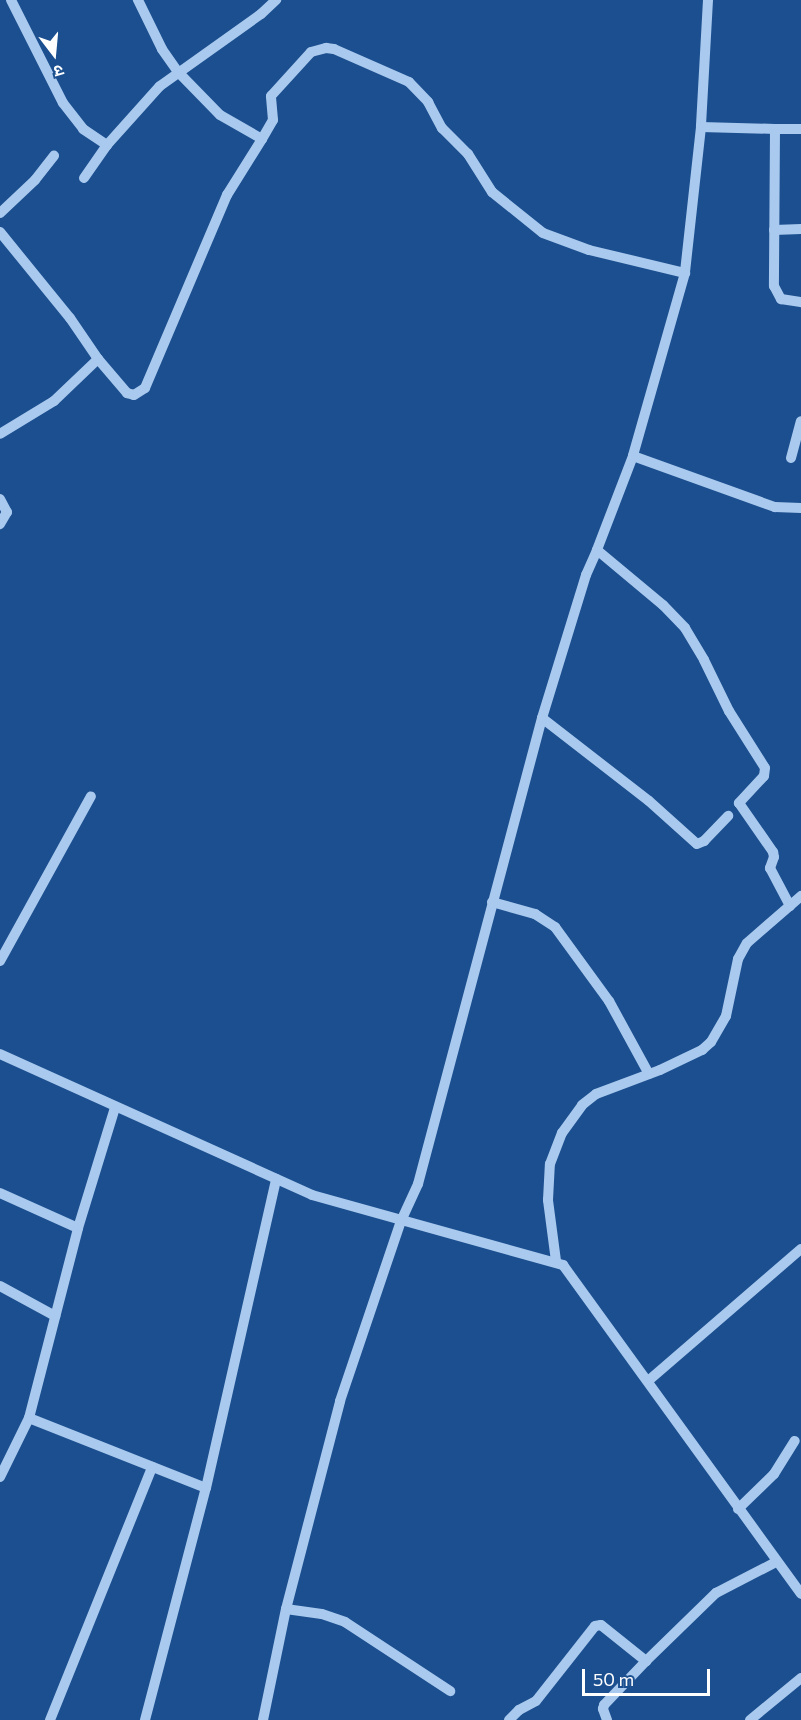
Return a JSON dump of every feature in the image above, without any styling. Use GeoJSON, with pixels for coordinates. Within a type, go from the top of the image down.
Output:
{"type":"FeatureCollection","features":[{"type":"Feature","properties":{"kind":"street"},"geometry":{"type":"LineString","coordinates":[[11,0],[63,103],[83,129],[107,145]]}},
{"type":"Feature","properties":{"kind":"street"},"geometry":{"type":"LineString","coordinates":[[138,0],[162,49],[178,72],[220,115],[262,139]]}},
{"type":"Feature","properties":{"kind":"street"},"geometry":{"type":"LineString","coordinates":[[84,178],[107,145],[148,98],[178,72],[261,14],[276,0]]}},
{"type":"Feature","properties":{"kind":"street"},"geometry":{"type":"LineString","coordinates":[[263,1720],[286,1609],[355,1351],[401,1221],[418,1184],[542,718],[586,575],[633,456],[685,273],[700,127],[708,0]]}},
{"type":"Feature","properties":{"kind":"street"},"geometry":{"type":"LineString","coordinates":[[0,232],[70,318],[98,359],[127,393],[134,395],[145,388],[227,195],[273,120],[271,96],[311,52],[318,49],[334,49],[409,82],[428,102],[442,128],[468,154],[492,192],[543,233],[610,256],[685,273]]}},
{"type":"Feature","properties":{"kind":"street"},"geometry":{"type":"LineString","coordinates":[[700,127],[801,129]]}},
{"type":"Feature","properties":{"kind":"street"},"geometry":{"type":"LineString","coordinates":[[774,129],[776,294],[787,302],[801,302]]}},
{"type":"Feature","properties":{"kind":"street"},"geometry":{"type":"LineString","coordinates":[[0,213],[35,180],[54,156]]}},
{"type":"Feature","properties":{"kind":"street"},"geometry":{"type":"LineString","coordinates":[[774,230],[801,229]]}},
{"type":"Feature","properties":{"kind":"street"},"geometry":{"type":"LineString","coordinates":[[0,434],[54,401],[98,359]]}},
{"type":"Feature","properties":{"kind":"street"},"geometry":{"type":"LineString","coordinates":[[790,458],[801,421]]}},
{"type":"Feature","properties":{"kind":"street"},"geometry":{"type":"LineString","coordinates":[[633,456],[775,507],[801,508]]}},
{"type":"Feature","properties":{"kind":"street"},"geometry":{"type":"LineString","coordinates":[[0,499],[7,512],[0,525]]}},
{"type":"Feature","properties":{"kind":"street"},"geometry":{"type":"LineString","coordinates":[[597,550],[663,605],[685,628],[729,711],[765,768],[764,776],[739,803],[773,852],[770,868],[790,906]]}},
{"type":"Feature","properties":{"kind":"street"},"geometry":{"type":"LineString","coordinates":[[542,718],[649,801],[696,844],[704,841],[728,816]]}},
{"type":"Feature","properties":{"kind":"street"},"geometry":{"type":"LineString","coordinates":[[0,961],[91,796]]}},
{"type":"Feature","properties":{"kind":"street"},"geometry":{"type":"LineString","coordinates":[[556,1261],[548,1200],[550,1164],[562,1133],[582,1104],[596,1094],[649,1074],[691,1055],[711,1042],[726,1016],[738,959],[747,943],[801,896]]}},
{"type":"Feature","properties":{"kind":"street"},"geometry":{"type":"LineString","coordinates":[[492,902],[535,915],[555,927],[609,1001],[649,1074]]}},
{"type":"Feature","properties":{"kind":"street"},"geometry":{"type":"LineString","coordinates":[[0,1054],[115,1108],[244,1162],[312,1195],[401,1221],[556,1261],[567,1269],[801,1594]]}},
{"type":"Feature","properties":{"kind":"street"},"geometry":{"type":"LineString","coordinates":[[0,1477],[29,1418],[78,1228],[115,1108]]}},
{"type":"Feature","properties":{"kind":"street"},"geometry":{"type":"LineString","coordinates":[[145,1720],[206,1488],[276,1179]]}},
{"type":"Feature","properties":{"kind":"street"},"geometry":{"type":"LineString","coordinates":[[0,1193],[78,1228]]}},
{"type":"Feature","properties":{"kind":"street"},"geometry":{"type":"LineString","coordinates":[[648,1381],[801,1249]]}},
{"type":"Feature","properties":{"kind":"street"},"geometry":{"type":"LineString","coordinates":[[0,1286],[56,1316]]}},
{"type":"Feature","properties":{"kind":"street"},"geometry":{"type":"LineString","coordinates":[[29,1418],[206,1488]]}},
{"type":"Feature","properties":{"kind":"street"},"geometry":{"type":"LineString","coordinates":[[738,1509],[774,1474],[795,1441]]}},
{"type":"Feature","properties":{"kind":"street"},"geometry":{"type":"LineString","coordinates":[[50,1720],[152,1467]]}},
{"type":"Feature","properties":{"kind":"street"},"geometry":{"type":"LineString","coordinates":[[607,1720],[604,1705],[716,1593],[776,1562]]}},
{"type":"Feature","properties":{"kind":"street"},"geometry":{"type":"LineString","coordinates":[[286,1609],[322,1614],[345,1622],[450,1691]]}},
{"type":"Feature","properties":{"kind":"street"},"geometry":{"type":"LineString","coordinates":[[509,1720],[519,1710],[536,1701],[595,1626],[601,1625],[646,1661]]}},
{"type":"Feature","properties":{"kind":"street"},"geometry":{"type":"LineString","coordinates":[[750,1720],[801,1678]]}}]}
